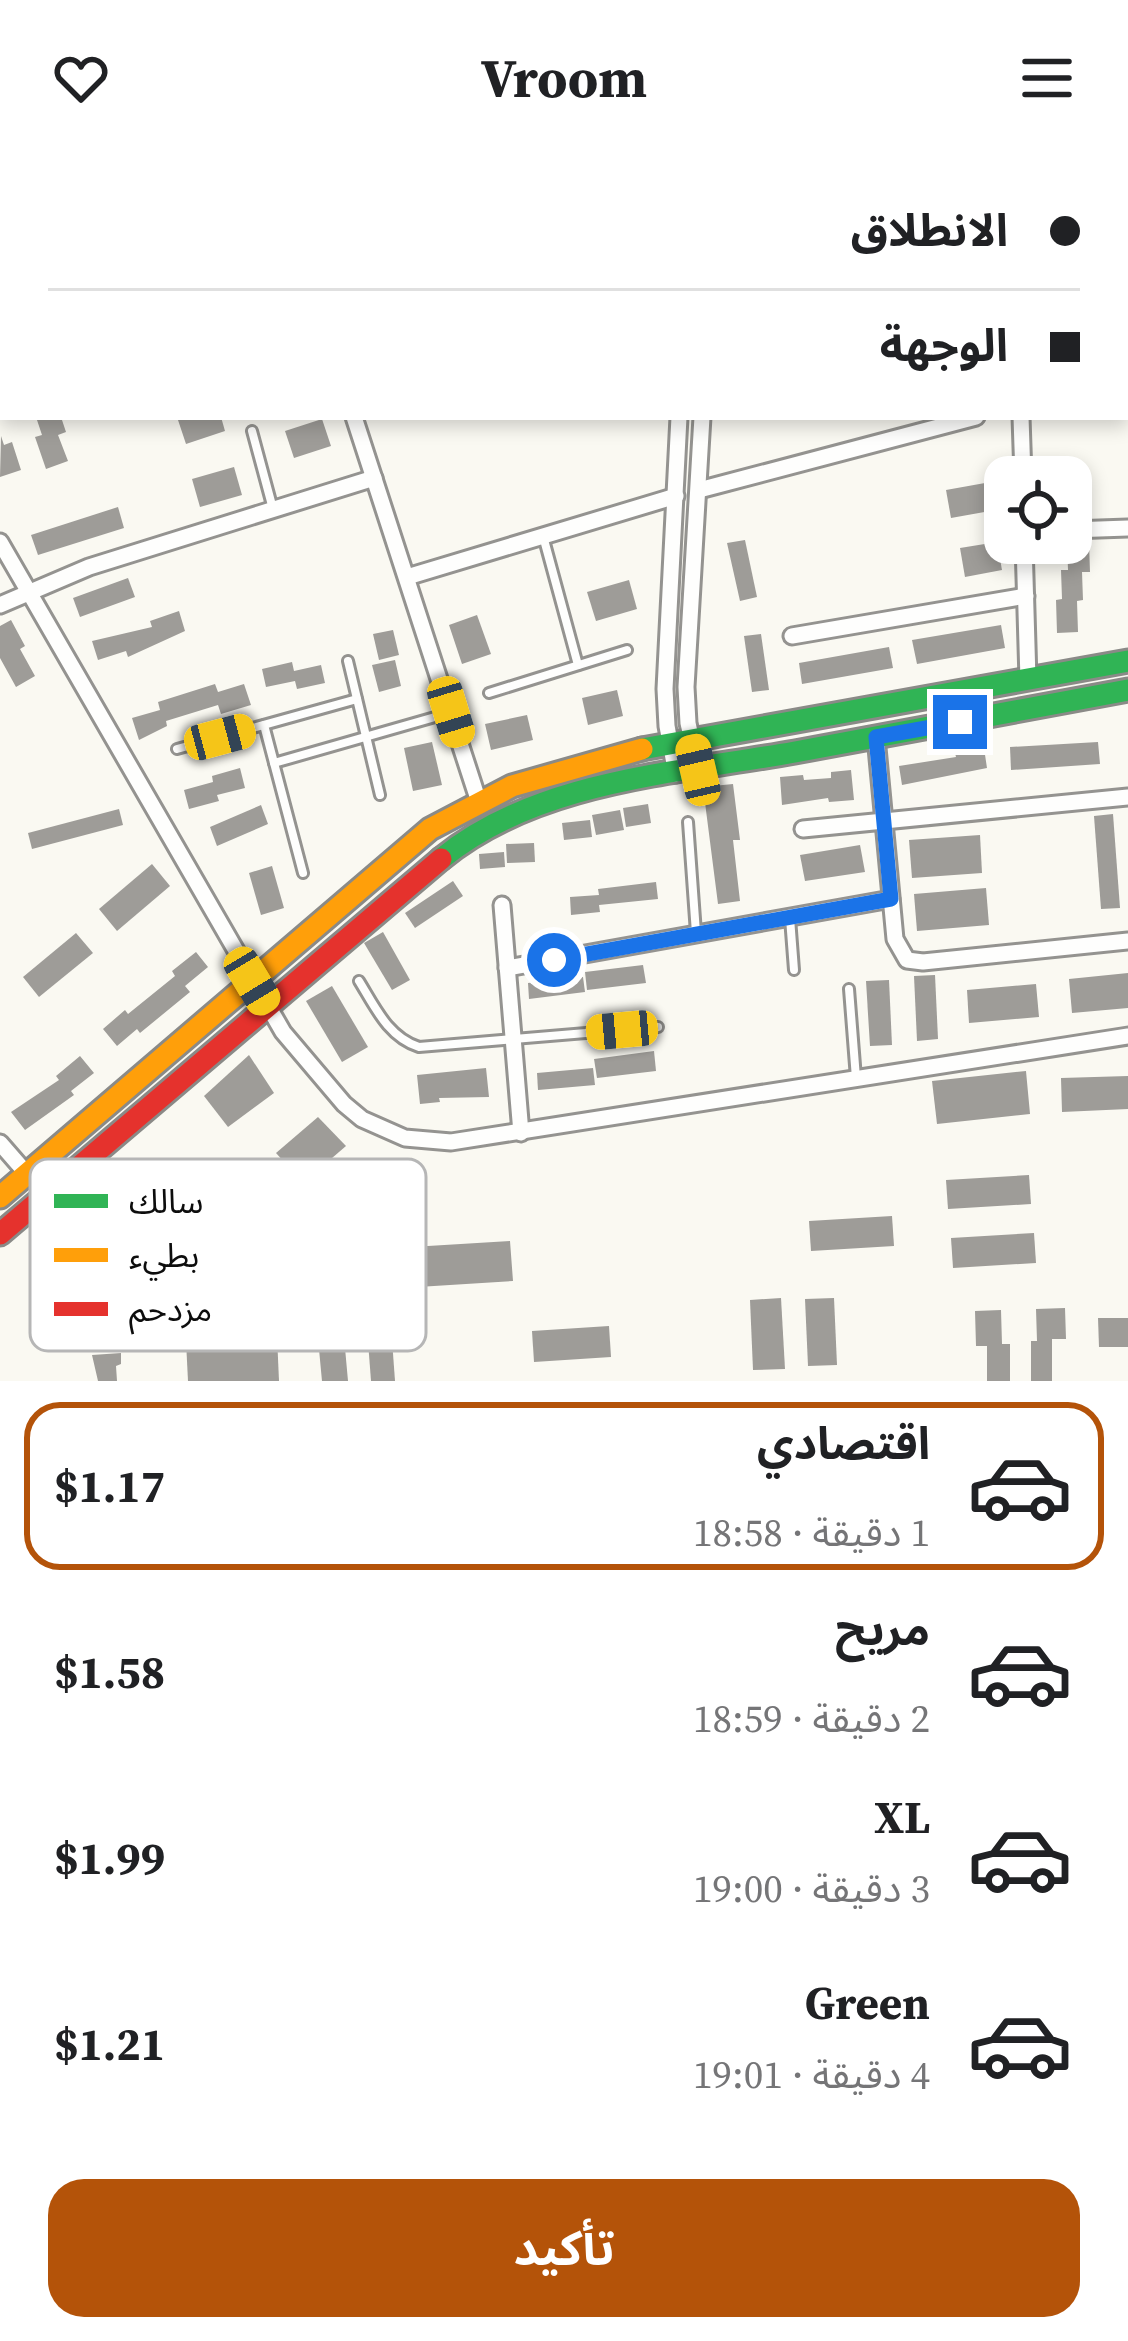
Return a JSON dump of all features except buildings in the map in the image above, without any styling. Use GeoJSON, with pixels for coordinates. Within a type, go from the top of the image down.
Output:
{"type":"FeatureCollection","features":[{"type":"Feature","properties":{"kind":"main road"},"geometry":{"type":"LineString","coordinates":[[44,1159],[430,829],[478,799],[525,779],[680,743],[1128,661]]}},
{"type":"Feature","properties":{"kind":"main road"},"geometry":{"type":"LineString","coordinates":[[88,1159],[447,854],[489,824],[537,804],[687,772],[1128,691]]}},
{"type":"Feature","properties":{"kind":"main road"},"geometry":{"type":"LineString","coordinates":[[0,1196],[30,1171]]}},
{"type":"Feature","properties":{"kind":"main road"},"geometry":{"type":"LineString","coordinates":[[0,1234],[30,1208]]}},
{"type":"Feature","properties":{"kind":"street"},"geometry":{"type":"LineString","coordinates":[[354,420],[478,799]]}},
{"type":"Feature","properties":{"kind":"street"},"geometry":{"type":"LineString","coordinates":[[680,420],[665,689],[687,772]]}},
{"type":"Feature","properties":{"kind":"street"},"geometry":{"type":"LineString","coordinates":[[680,743],[702,420]]}},
{"type":"Feature","properties":{"kind":"street"},"geometry":{"type":"LineString","coordinates":[[699,490],[965,420]]}},
{"type":"Feature","properties":{"kind":"street"},"geometry":{"type":"LineString","coordinates":[[1022,420],[1023,456]]}},
{"type":"Feature","properties":{"kind":"street"},"geometry":{"type":"LineString","coordinates":[[0,605],[28,591],[374,478]]}},
{"type":"Feature","properties":{"kind":"street"},"geometry":{"type":"LineString","coordinates":[[407,577],[676,496]]}},
{"type":"Feature","properties":{"kind":"street"},"geometry":{"type":"LineString","coordinates":[[1092,529],[1128,528]]}},
{"type":"Feature","properties":{"kind":"street"},"geometry":{"type":"LineString","coordinates":[[0,542],[283,1032],[344,1104],[383,1130],[428,1142],[521,1132],[1128,1036]]}},
{"type":"Feature","properties":{"kind":"street"},"geometry":{"type":"LineString","coordinates":[[1025,564],[1028,680]]}},
{"type":"Feature","properties":{"kind":"street"},"geometry":{"type":"LineString","coordinates":[[792,636],[1026,596]]}},
{"type":"Feature","properties":{"kind":"street"},"geometry":{"type":"LineString","coordinates":[[876,737],[896,947],[915,962],[1128,941]]}},
{"type":"Feature","properties":{"kind":"street"},"geometry":{"type":"LineString","coordinates":[[803,830],[1128,796]]}},
{"type":"Feature","properties":{"kind":"street"},"geometry":{"type":"LineString","coordinates":[[507,968],[891,899]]}},
{"type":"Feature","properties":{"kind":"street"},"geometry":{"type":"LineString","coordinates":[[502,905],[521,1132]]}},
{"type":"Feature","properties":{"kind":"street"},"geometry":{"type":"LineString","coordinates":[[0,1143],[27,1174]]}},
{"type":"Feature","properties":{"kind":"lane"},"geometry":{"type":"LineString","coordinates":[[252,431],[273,509]]}},
{"type":"Feature","properties":{"kind":"lane"},"geometry":{"type":"LineString","coordinates":[[543,536],[578,665]]}},
{"type":"Feature","properties":{"kind":"lane"},"geometry":{"type":"LineString","coordinates":[[489,693],[627,650]]}},
{"type":"Feature","properties":{"kind":"lane"},"geometry":{"type":"LineString","coordinates":[[348,661],[380,795]]}},
{"type":"Feature","properties":{"kind":"lane"},"geometry":{"type":"LineString","coordinates":[[177,749],[358,699]]}},
{"type":"Feature","properties":{"kind":"lane"},"geometry":{"type":"LineString","coordinates":[[274,763],[451,712]]}},
{"type":"Feature","properties":{"kind":"lane"},"geometry":{"type":"LineString","coordinates":[[264,725],[303,873]]}},
{"type":"Feature","properties":{"kind":"lane"},"geometry":{"type":"LineString","coordinates":[[688,822],[696,935]]}},
{"type":"Feature","properties":{"kind":"lane"},"geometry":{"type":"LineString","coordinates":[[790,917],[794,970]]}},
{"type":"Feature","properties":{"kind":"lane"},"geometry":{"type":"LineString","coordinates":[[358,981],[389,1028],[408,1043],[432,1048],[658,1027]]}},
{"type":"Feature","properties":{"kind":"lane"},"geometry":{"type":"LineString","coordinates":[[849,988],[856,1080]]}},
{"type":"Feature","properties":{"kind":"traffic: fast"},"geometry":{"type":"LineString","coordinates":[[642,749],[1128,661]]}},
{"type":"Feature","properties":{"kind":"traffic: fast"},"geometry":{"type":"LineString","coordinates":[[441,859],[520,812],[610,784],[1128,690]]}},
{"type":"Feature","properties":{"kind":"traffic: slow"},"geometry":{"type":"LineString","coordinates":[[44,1159],[430,829],[512,786],[642,749]]}},
{"type":"Feature","properties":{"kind":"traffic: slow"},"geometry":{"type":"LineString","coordinates":[[0,1197],[30,1171]]}},
{"type":"Feature","properties":{"kind":"traffic: jam"},"geometry":{"type":"LineString","coordinates":[[88,1159],[441,859]]}},
{"type":"Feature","properties":{"kind":"traffic: jam"},"geometry":{"type":"LineString","coordinates":[[0,1234],[30,1208]]}},
{"type":"Feature","properties":{"kind":"route"},"geometry":{"type":"LineString","coordinates":[[554,960],[891,899],[876,737],[960,722]]}}]}
